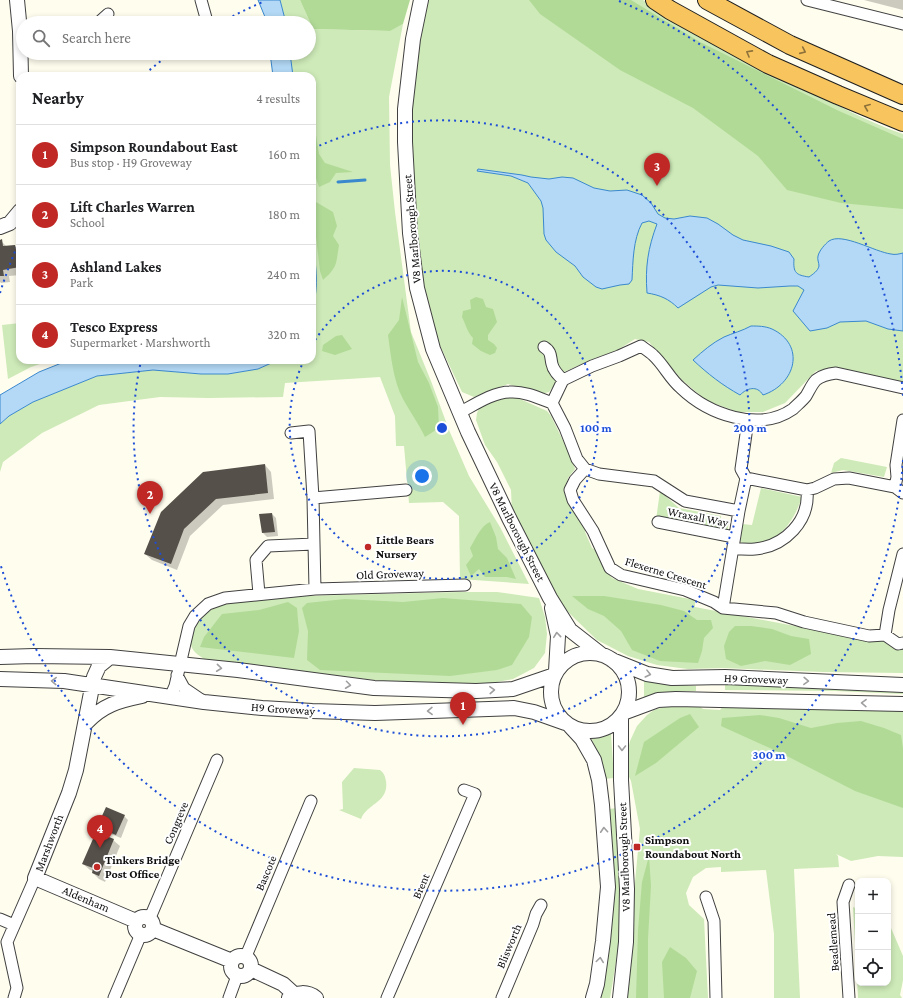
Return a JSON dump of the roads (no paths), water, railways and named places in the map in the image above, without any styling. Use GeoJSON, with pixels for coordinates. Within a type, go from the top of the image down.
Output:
{"type":"FeatureCollection","features":[{"type":"Feature","properties":{"kind":"highway"},"geometry":{"type":"LineString","coordinates":[[655,0],[670,10],[768,64],[903,122]]}},
{"type":"Feature","properties":{"kind":"highway"},"geometry":{"type":"LineString","coordinates":[[707,0],[790,45],[903,95]]}},
{"type":"Feature","properties":{"kind":"street"},"geometry":{"type":"LineString","coordinates":[[17,0],[19,16]]}},
{"type":"Feature","properties":{"kind":"street"},"geometry":{"type":"LineString","coordinates":[[201,0],[205,16]]}},
{"type":"Feature","properties":{"kind":"street","name":"V8 Marlborough Street"},"geometry":{"type":"LineString","coordinates":[[422,0],[413,40],[405,109],[410,233],[417,288],[431,341],[459,413],[509,518],[550,598],[570,630],[607,657]]}},
{"type":"Feature","properties":{"kind":"street"},"geometry":{"type":"LineString","coordinates":[[807,0],[903,24]]}},
{"type":"Feature","properties":{"kind":"street"},"geometry":{"type":"LineString","coordinates":[[21,60],[21,72]]}},
{"type":"Feature","properties":{"kind":"street"},"geometry":{"type":"LineString","coordinates":[[0,227],[10,223],[16,217]]}},
{"type":"Feature","properties":{"kind":"street"},"geometry":{"type":"LineString","coordinates":[[552,403],[563,380],[592,366],[641,346],[654,356],[680,387],[695,400],[720,412],[748,420],[762,420],[778,416],[792,409],[805,398],[816,381],[826,375],[836,373],[903,388]]}},
{"type":"Feature","properties":{"kind":"street"},"geometry":{"type":"LineString","coordinates":[[544,347],[552,355],[552,364],[563,380]]}},
{"type":"Feature","properties":{"kind":"street"},"geometry":{"type":"LineString","coordinates":[[459,413],[488,397],[510,392],[531,395],[552,403],[565,428],[577,459],[585,469],[599,474],[654,481],[685,501],[739,511]]}},
{"type":"Feature","properties":{"kind":"street"},"geometry":{"type":"LineString","coordinates":[[748,420],[741,469],[746,478],[807,490],[816,488],[834,479],[849,478],[899,490],[896,465],[903,420]]}},
{"type":"Feature","properties":{"kind":"street"},"geometry":{"type":"LineString","coordinates":[[291,433],[309,431],[313,498],[315,589]]}},
{"type":"Feature","properties":{"kind":"street","name":"Flexerne Crescent"},"geometry":{"type":"LineString","coordinates":[[585,469],[575,480],[570,490],[580,511],[593,531],[610,568],[621,575],[657,583],[694,594],[723,608],[776,614],[804,622],[869,636],[885,635]]}},
{"type":"Feature","properties":{"kind":"street","name":"Wraxall Way"},"geometry":{"type":"LineString","coordinates":[[723,608],[733,542],[746,478]]}},
{"type":"Feature","properties":{"kind":"street"},"geometry":{"type":"LineString","coordinates":[[313,498],[406,490]]}},
{"type":"Feature","properties":{"kind":"street","name":"Wraxall Way"},"geometry":{"type":"LineString","coordinates":[[658,522],[754,549],[768,546],[781,541],[790,535],[797,526],[804,513],[808,499],[807,490]]}},
{"type":"Feature","properties":{"kind":"street"},"geometry":{"type":"LineString","coordinates":[[259,594],[256,560],[268,546],[314,544]]}},
{"type":"Feature","properties":{"kind":"street"},"geometry":{"type":"LineString","coordinates":[[903,554],[889,610],[885,635],[898,644],[903,643]]}},
{"type":"Feature","properties":{"kind":"street","name":"Old Groveway"},"geometry":{"type":"LineString","coordinates":[[162,696],[172,693],[189,626],[195,616],[208,604],[225,598],[315,589],[465,585]]}},
{"type":"Feature","properties":{"kind":"street","name":"V8 Marlborough Street"},"geometry":{"type":"LineString","coordinates":[[550,598],[558,636],[555,673]]}},
{"type":"Feature","properties":{"kind":"street"},"geometry":{"type":"LineString","coordinates":[[591,653],[607,657],[619,667],[625,675],[628,684],[628,699],[622,714],[615,723],[597,731],[588,732],[578,730],[567,724],[556,713],[551,701],[550,688],[555,673],[563,663],[571,657],[591,653]]}},
{"type":"Feature","properties":{"kind":"street"},"geometry":{"type":"LineString","coordinates":[[68,656],[84,664],[89,669],[93,681]]}},
{"type":"Feature","properties":{"kind":"street"},"geometry":{"type":"LineString","coordinates":[[0,657],[114,657],[149,661],[179,670],[374,688],[476,691],[513,689],[555,673]]}},
{"type":"Feature","properties":{"kind":"street"},"geometry":{"type":"LineString","coordinates":[[93,681],[99,666],[114,657]]}},
{"type":"Feature","properties":{"kind":"street","name":"H9 Groveway"},"geometry":{"type":"LineString","coordinates":[[607,657],[647,674],[672,678],[725,677],[903,684]]}},
{"type":"Feature","properties":{"kind":"street"},"geometry":{"type":"LineString","coordinates":[[179,670],[184,688],[204,702]]}},
{"type":"Feature","properties":{"kind":"street"},"geometry":{"type":"LineString","coordinates":[[0,679],[64,682],[93,681],[121,694],[162,696]]}},
{"type":"Feature","properties":{"kind":"street","name":"Marshworth"},"geometry":{"type":"LineString","coordinates":[[14,998],[17,988],[8,942],[69,793],[76,770],[93,681]]}},
{"type":"Feature","properties":{"kind":"street"},"geometry":{"type":"LineString","coordinates":[[86,723],[121,694]]}},
{"type":"Feature","properties":{"kind":"street","name":"H9 Groveway"},"geometry":{"type":"LineString","coordinates":[[162,696],[262,708],[349,712],[514,708],[534,712],[567,724]]}},
{"type":"Feature","properties":{"kind":"street","name":"H9 Groveway"},"geometry":{"type":"LineString","coordinates":[[622,714],[658,700],[676,698],[903,704]]}},
{"type":"Feature","properties":{"kind":"street","name":"V8 Marlborough Street"},"geometry":{"type":"LineString","coordinates":[[620,998],[626,942],[627,889],[621,780],[622,714]]}},
{"type":"Feature","properties":{"kind":"street","name":"V8 Marlborough Street"},"geometry":{"type":"LineString","coordinates":[[567,724],[582,739],[594,760],[599,780],[602,806],[608,887],[603,941],[597,984],[593,998]]}},
{"type":"Feature","properties":{"kind":"street","name":"Congreve"},"geometry":{"type":"LineString","coordinates":[[114,998],[144,925],[152,913],[217,760]]}},
{"type":"Feature","properties":{"kind":"street","name":"Brent"},"geometry":{"type":"LineString","coordinates":[[387,998],[475,794],[464,790]]}},
{"type":"Feature","properties":{"kind":"street","name":"Bascote"},"geometry":{"type":"LineString","coordinates":[[248,962],[311,801]]}},
{"type":"Feature","properties":{"kind":"street","name":"Aldenham"},"geometry":{"type":"LineString","coordinates":[[35,878],[232,961]]}},
{"type":"Feature","properties":{"kind":"street","name":"Beadlemead"},"geometry":{"type":"LineString","coordinates":[[849,885],[843,902],[849,998]]}},
{"type":"Feature","properties":{"kind":"street"},"geometry":{"type":"LineString","coordinates":[[706,898],[714,921],[716,998]]}},
{"type":"Feature","properties":{"kind":"street","name":"Blisworth"},"geometry":{"type":"LineString","coordinates":[[502,998],[541,905]]}},
{"type":"Feature","properties":{"kind":"street"},"geometry":{"type":"LineString","coordinates":[[0,919],[14,925]]}},
{"type":"Feature","properties":{"kind":"street"},"geometry":{"type":"LineString","coordinates":[[237,976],[231,968],[232,961],[238,956],[283,984],[291,996],[306,993],[316,998]]}},
{"type":"Feature","properties":{"kind":"street"},"geometry":{"type":"LineString","coordinates":[[237,976],[246,975],[248,962]]}},
{"type":"Feature","properties":{"kind":"street"},"geometry":{"type":"LineString","coordinates":[[229,998],[237,976]]}},
{"type":"Feature","properties":{"kind":"water"},"geometry":{"type":"Polygon","coordinates":[[[258,0],[280,0],[284,16],[265,16],[258,0]]]}},
{"type":"Feature","properties":{"kind":"water"},"geometry":{"type":"Polygon","coordinates":[[[271,60],[291,60],[292,72],[272,72],[271,60]]]}},
{"type":"Feature","properties":{"kind":"water"},"geometry":{"type":"Polygon","coordinates":[[[478,169],[549,179],[562,177],[573,178],[594,188],[610,191],[627,190],[642,195],[651,203],[658,214],[665,218],[674,219],[690,216],[707,218],[743,240],[771,246],[789,252],[794,259],[794,267],[796,272],[809,277],[819,266],[818,257],[822,248],[827,242],[835,239],[850,241],[891,254],[903,253],[903,331],[888,329],[866,321],[840,322],[827,328],[810,331],[793,311],[804,290],[798,286],[758,288],[718,285],[711,287],[678,308],[664,298],[647,293],[646,275],[648,258],[651,241],[657,224],[649,221],[642,223],[637,236],[634,251],[632,280],[629,284],[602,289],[596,287],[583,277],[575,266],[556,252],[546,240],[544,234],[543,208],[541,201],[528,183],[511,176],[477,171],[478,169]]]}},
{"type":"Feature","properties":{"kind":"water"},"geometry":{"type":"Polygon","coordinates":[[[751,326],[762,326],[769,328],[783,336],[790,345],[793,354],[793,364],[789,374],[774,390],[763,395],[758,390],[749,389],[740,395],[715,379],[693,360],[720,339],[751,326]]]}},
{"type":"Feature","properties":{"kind":"water"},"geometry":{"type":"Polygon","coordinates":[[[59,364],[269,364],[258,369],[228,374],[201,374],[153,370],[97,376],[33,402],[9,416],[0,424],[0,395],[39,372],[59,364]]]}},
{"type":"Feature","properties":{"kind":"waterway"},"geometry":{"type":"LineString","coordinates":[[338,182],[365,180]]}},
{"type":"Feature","properties":{"kind":"place","name":"Ashland Lakes"},"geometry":{"type":"Point","coordinates":[657,186]}},
{"type":"Feature","properties":{"kind":"place","name":"Lift Charles Warren"},"geometry":{"type":"Point","coordinates":[150,514]}},
{"type":"Feature","properties":{"kind":"place","name":"Little Bears Nursery"},"geometry":{"type":"Point","coordinates":[368,547]}},
{"type":"Feature","properties":{"kind":"place","name":"Simpson Roundabout East"},"geometry":{"type":"Point","coordinates":[463,725]}},
{"type":"Feature","properties":{"kind":"place","name":"Simpson Roundabout North"},"geometry":{"type":"Point","coordinates":[637,847]}},
{"type":"Feature","properties":{"kind":"place","name":"Tesco Express"},"geometry":{"type":"Point","coordinates":[100,848]}},
{"type":"Feature","properties":{"kind":"place","name":"Tinkers Bridge Post Office"},"geometry":{"type":"Point","coordinates":[97,867]}}]}
